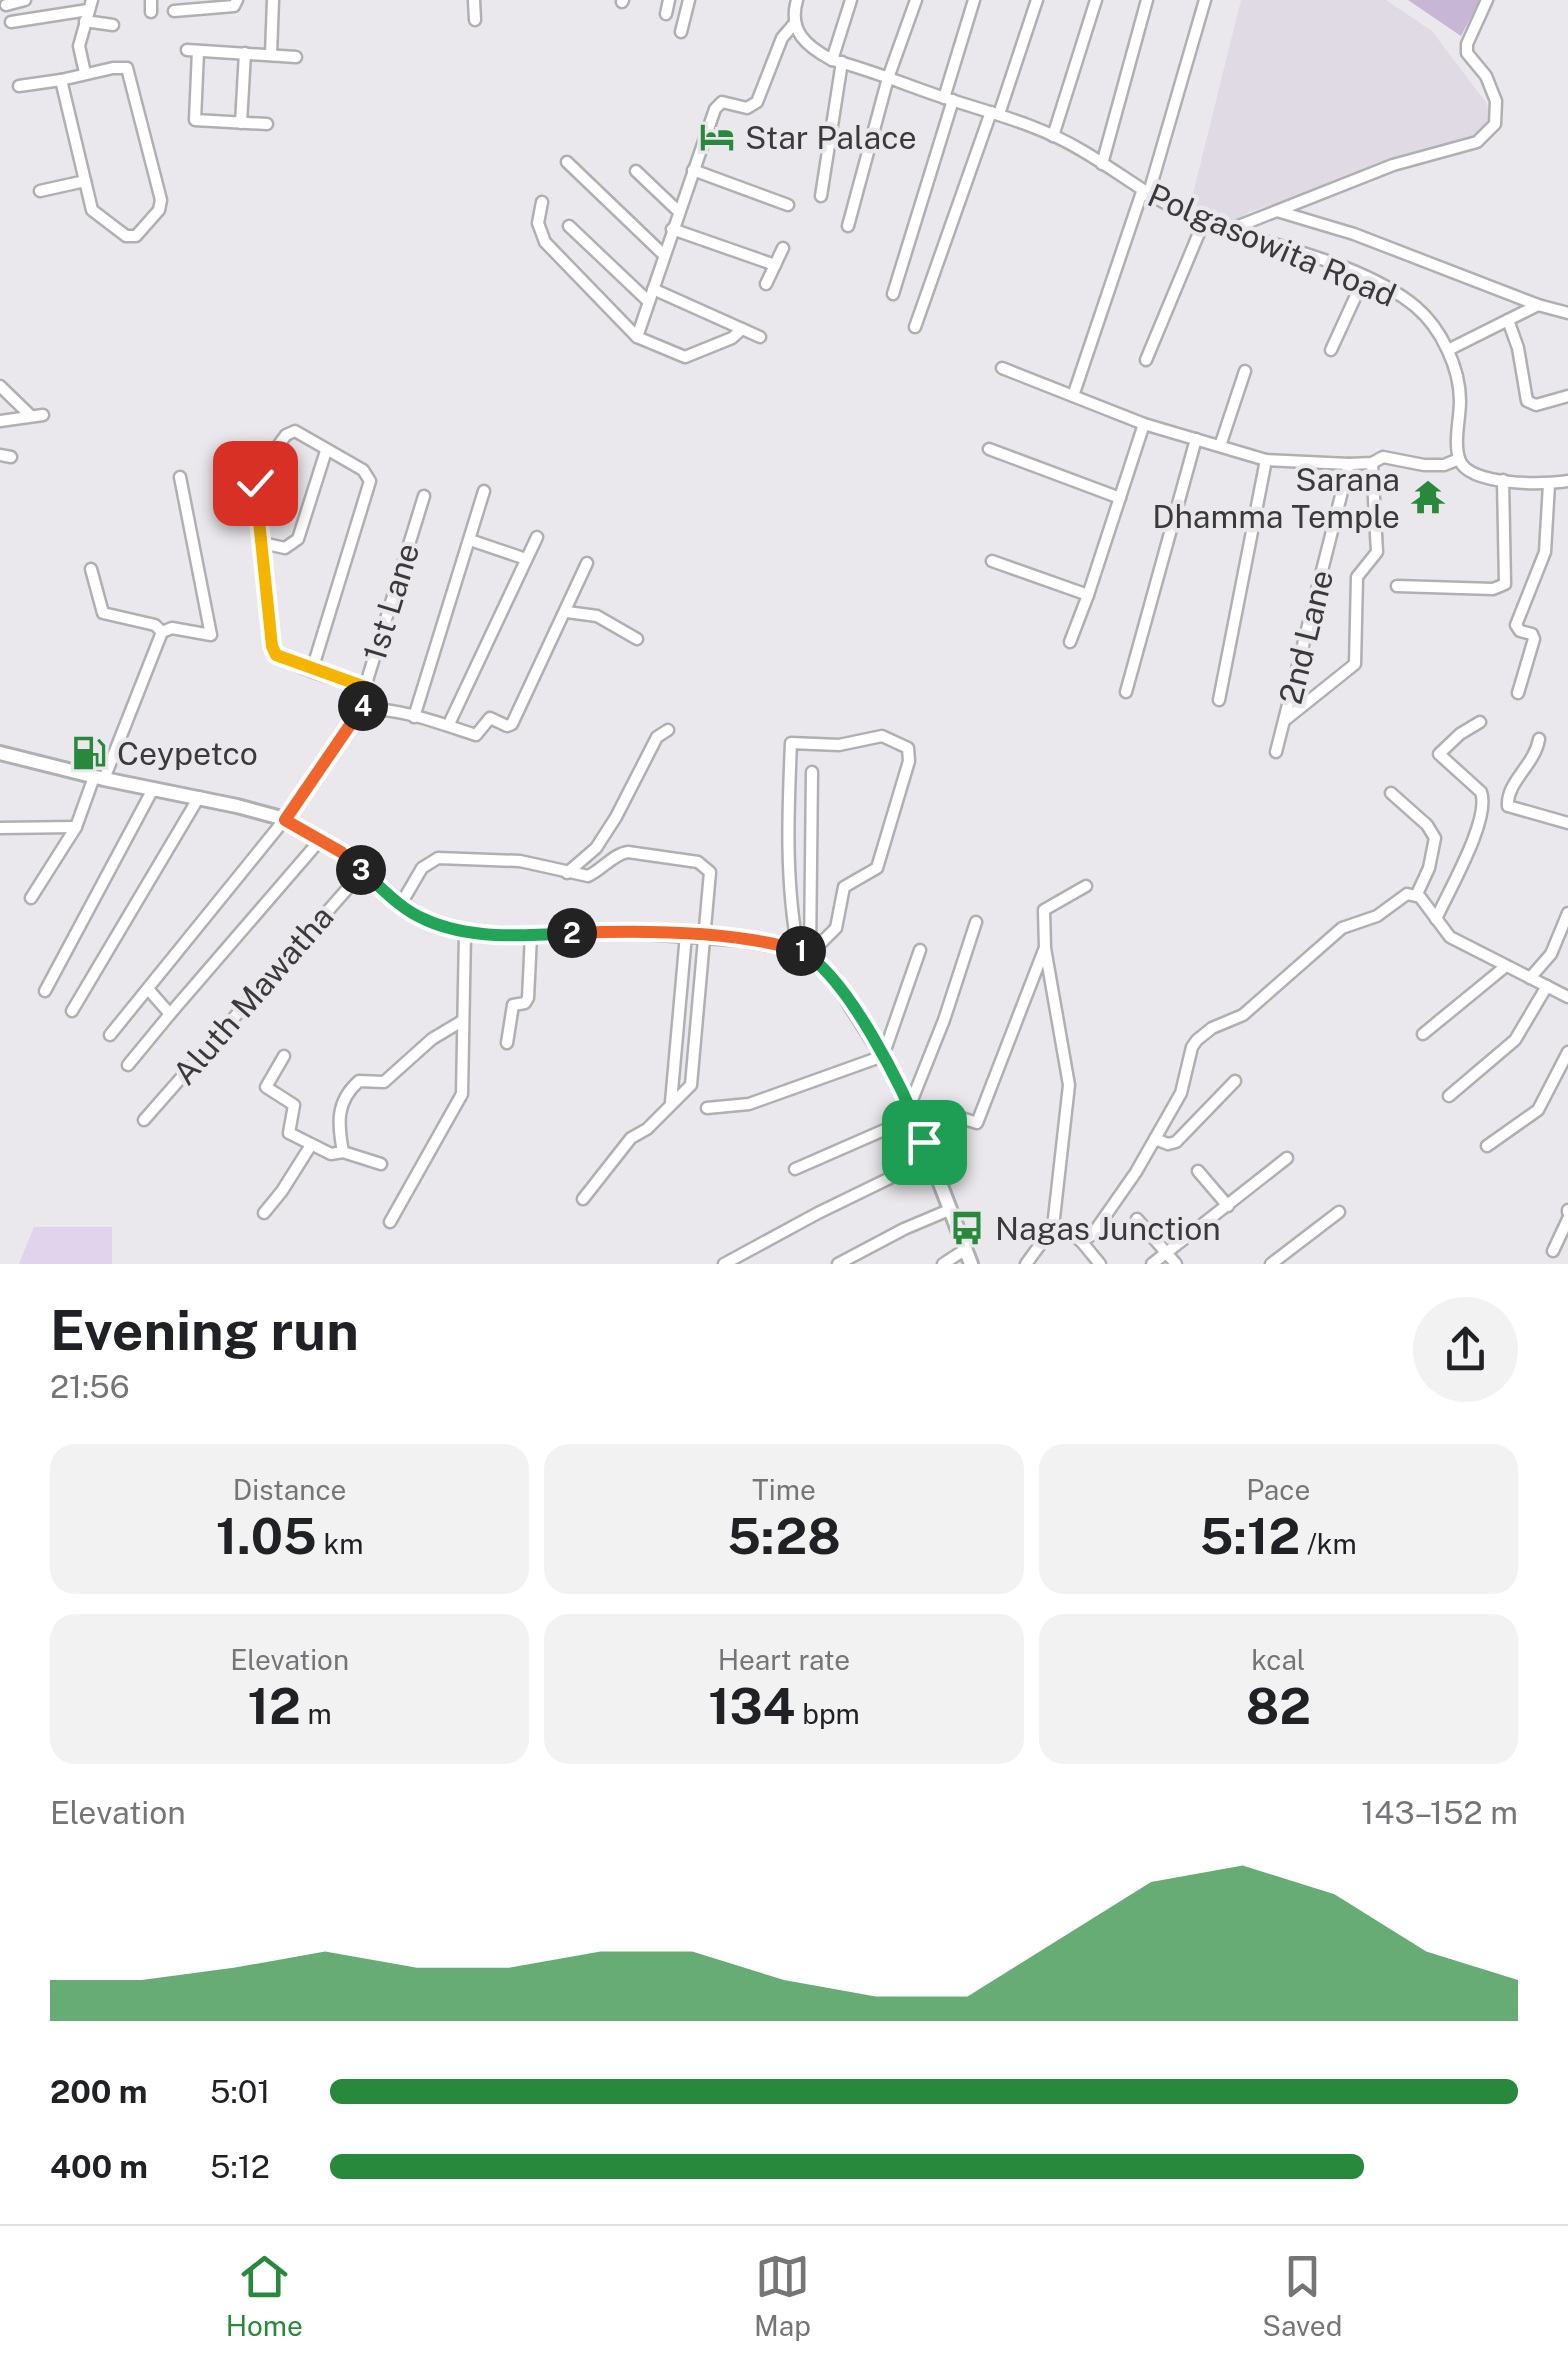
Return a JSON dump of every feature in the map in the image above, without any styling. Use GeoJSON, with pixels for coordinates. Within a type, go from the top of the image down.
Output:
{"type":"FeatureCollection","features":[{"type":"Feature","properties":{"kind":"main road"},"geometry":{"type":"LineString","coordinates":[[0,753],[285,820],[321,839],[423,919],[465,933],[531,936],[622,931],[705,936],[806,952],[833,977],[883,1056],[912,1111],[971,1264]]}},
{"type":"Feature","properties":{"kind":"street"},"geometry":{"type":"LineString","coordinates":[[6,4],[25,0]]}},
{"type":"Feature","properties":{"kind":"street"},"geometry":{"type":"LineString","coordinates":[[174,11],[234,6],[237,0]]}},
{"type":"Feature","properties":{"kind":"street"},"geometry":{"type":"LineString","coordinates":[[270,55],[273,0]]}},
{"type":"Feature","properties":{"kind":"street"},"geometry":{"type":"LineString","coordinates":[[474,0],[475,20]]}},
{"type":"Feature","properties":{"kind":"street"},"geometry":{"type":"LineString","coordinates":[[666,14],[669,0]]}},
{"type":"Feature","properties":{"kind":"street"},"geometry":{"type":"LineString","coordinates":[[681,32],[689,0]]}},
{"type":"Feature","properties":{"kind":"street"},"geometry":{"type":"LineString","coordinates":[[637,337],[715,109],[722,102],[747,108],[757,102],[782,38],[794,24],[797,0]]}},
{"type":"Feature","properties":{"kind":"street"},"geometry":{"type":"LineString","coordinates":[[821,196],[836,61],[851,0]]}},
{"type":"Feature","properties":{"kind":"street"},"geometry":{"type":"LineString","coordinates":[[848,226],[888,78],[916,0]]}},
{"type":"Feature","properties":{"kind":"street"},"geometry":{"type":"LineString","coordinates":[[893,294],[974,0]]}},
{"type":"Feature","properties":{"kind":"street"},"geometry":{"type":"LineString","coordinates":[[915,328],[1037,0]]}},
{"type":"Feature","properties":{"kind":"street"},"geometry":{"type":"LineString","coordinates":[[1054,136],[1096,0]]}},
{"type":"Feature","properties":{"kind":"street"},"geometry":{"type":"LineString","coordinates":[[1102,164],[1147,0]]}},
{"type":"Feature","properties":{"kind":"street"},"geometry":{"type":"LineString","coordinates":[[1074,396],[1145,194],[1205,0]]}},
{"type":"Feature","properties":{"kind":"street"},"geometry":{"type":"LineString","coordinates":[[1230,230],[1393,165],[1477,142],[1495,124],[1496,101],[1486,76],[1467,53],[1467,44],[1487,0]]}},
{"type":"Feature","properties":{"kind":"street"},"geometry":{"type":"LineString","coordinates":[[11,22],[88,10],[113,25]]}},
{"type":"Feature","properties":{"kind":"street"},"geometry":{"type":"LineString","coordinates":[[85,73],[79,46],[88,10]]}},
{"type":"Feature","properties":{"kind":"street","name":"Polgasowita Road"},"geometry":{"type":"LineString","coordinates":[[794,24],[806,46],[836,61],[1054,136],[1145,194],[1204,222],[1303,252],[1402,297],[1420,310],[1448,350],[1458,380],[1460,460]]}},
{"type":"Feature","properties":{"kind":"street"},"geometry":{"type":"LineString","coordinates":[[267,124],[194,118],[193,51],[296,57]]}},
{"type":"Feature","properties":{"kind":"street"},"geometry":{"type":"LineString","coordinates":[[242,122],[244,53]]}},
{"type":"Feature","properties":{"kind":"street"},"geometry":{"type":"LineString","coordinates":[[19,86],[127,68],[161,200],[159,210],[136,236],[126,236],[96,215],[61,80]]}},
{"type":"Feature","properties":{"kind":"street"},"geometry":{"type":"LineString","coordinates":[[567,162],[664,254]]}},
{"type":"Feature","properties":{"kind":"street"},"geometry":{"type":"LineString","coordinates":[[693,170],[788,205]]}},
{"type":"Feature","properties":{"kind":"street"},"geometry":{"type":"LineString","coordinates":[[636,171],[678,212]]}},
{"type":"Feature","properties":{"kind":"street"},"geometry":{"type":"LineString","coordinates":[[40,191],[85,180]]}},
{"type":"Feature","properties":{"kind":"street"},"geometry":{"type":"LineString","coordinates":[[542,202],[538,223],[545,242],[637,337],[684,358],[732,338],[742,329]]}},
{"type":"Feature","properties":{"kind":"street"},"geometry":{"type":"LineString","coordinates":[[1275,210],[1354,234],[1568,313]]}},
{"type":"Feature","properties":{"kind":"street"},"geometry":{"type":"LineString","coordinates":[[1146,360],[1204,222]]}},
{"type":"Feature","properties":{"kind":"street"},"geometry":{"type":"LineString","coordinates":[[569,226],[648,301]]}},
{"type":"Feature","properties":{"kind":"street"},"geometry":{"type":"LineString","coordinates":[[672,230],[775,264]]}},
{"type":"Feature","properties":{"kind":"street"},"geometry":{"type":"LineString","coordinates":[[766,284],[782,248]]}},
{"type":"Feature","properties":{"kind":"street"},"geometry":{"type":"LineString","coordinates":[[1331,350],[1364,278]]}},
{"type":"Feature","properties":{"kind":"street"},"geometry":{"type":"LineString","coordinates":[[652,289],[760,337]]}},
{"type":"Feature","properties":{"kind":"street"},"geometry":{"type":"LineString","coordinates":[[1448,350],[1538,305]]}},
{"type":"Feature","properties":{"kind":"street"},"geometry":{"type":"LineString","coordinates":[[1508,320],[1518,348],[1527,401],[1536,406],[1568,396]]}},
{"type":"Feature","properties":{"kind":"street"},"geometry":{"type":"LineString","coordinates":[[1002,368],[1144,424],[1266,460],[1349,464],[1372,463],[1384,457],[1424,466],[1444,466],[1460,460],[1478,475],[1503,480],[1549,484],[1568,480]]}},
{"type":"Feature","properties":{"kind":"street"},"geometry":{"type":"LineString","coordinates":[[1220,446],[1244,371]]}},
{"type":"Feature","properties":{"kind":"street"},"geometry":{"type":"LineString","coordinates":[[0,386],[37,415],[0,421]]}},
{"type":"Feature","properties":{"kind":"street"},"geometry":{"type":"LineString","coordinates":[[1070,642],[1144,424]]}},
{"type":"Feature","properties":{"kind":"street"},"geometry":{"type":"LineString","coordinates":[[312,670],[370,481],[364,470],[295,431],[259,470],[255,483],[272,646],[283,659],[312,670],[365,687]]}},
{"type":"Feature","properties":{"kind":"street"},"geometry":{"type":"LineString","coordinates":[[1126,692],[1196,440]]}},
{"type":"Feature","properties":{"kind":"street"},"geometry":{"type":"LineString","coordinates":[[989,448],[1120,498]]}},
{"type":"Feature","properties":{"kind":"street"},"geometry":{"type":"LineString","coordinates":[[262,543],[285,548],[298,539],[326,451]]}},
{"type":"Feature","properties":{"kind":"street"},"geometry":{"type":"LineString","coordinates":[[1219,700],[1266,460]]}},
{"type":"Feature","properties":{"kind":"street"},"geometry":{"type":"LineString","coordinates":[[1285,720],[1355,664],[1358,577],[1376,552],[1372,463]]}},
{"type":"Feature","properties":{"kind":"street","name":"2nd Lane"},"geometry":{"type":"LineString","coordinates":[[1276,752],[1349,464]]}},
{"type":"Feature","properties":{"kind":"street"},"geometry":{"type":"LineString","coordinates":[[31,898],[76,827],[162,632],[172,628],[208,636],[212,630],[180,477]]}},
{"type":"Feature","properties":{"kind":"street"},"geometry":{"type":"LineString","coordinates":[[1397,586],[1493,589],[1506,584],[1503,480]]}},
{"type":"Feature","properties":{"kind":"street"},"geometry":{"type":"LineString","coordinates":[[1518,693],[1534,639],[1516,625],[1544,552],[1549,484]]}},
{"type":"Feature","properties":{"kind":"street"},"geometry":{"type":"LineString","coordinates":[[414,718],[484,491]]}},
{"type":"Feature","properties":{"kind":"street","name":"1st Lane"},"geometry":{"type":"LineString","coordinates":[[362,710],[365,687],[424,496]]}},
{"type":"Feature","properties":{"kind":"street"},"geometry":{"type":"LineString","coordinates":[[449,724],[536,536]]}},
{"type":"Feature","properties":{"kind":"street"},"geometry":{"type":"LineString","coordinates":[[470,540],[526,559]]}},
{"type":"Feature","properties":{"kind":"street"},"geometry":{"type":"LineString","coordinates":[[992,560],[1088,594]]}},
{"type":"Feature","properties":{"kind":"street"},"geometry":{"type":"LineString","coordinates":[[110,1036],[285,820],[362,710],[376,709],[449,724],[476,735],[490,718],[507,726],[512,724],[587,563]]}},
{"type":"Feature","properties":{"kind":"street"},"geometry":{"type":"LineString","coordinates":[[91,569],[103,613],[155,625],[162,632]]}},
{"type":"Feature","properties":{"kind":"street"},"geometry":{"type":"LineString","coordinates":[[566,612],[597,616],[637,639]]}},
{"type":"Feature","properties":{"kind":"street"},"geometry":{"type":"LineString","coordinates":[[1436,919],[1476,834],[1484,801],[1481,792],[1439,754],[1480,722]]}},
{"type":"Feature","properties":{"kind":"street"},"geometry":{"type":"LineString","coordinates":[[567,873],[596,848],[644,759],[657,738],[668,730]]}},
{"type":"Feature","properties":{"kind":"street"},"geometry":{"type":"LineString","coordinates":[[882,736],[908,748],[909,761],[877,868],[844,886],[836,928],[806,952],[793,920],[791,743],[839,745],[882,736]]}},
{"type":"Feature","properties":{"kind":"street"},"geometry":{"type":"LineString","coordinates":[[1539,739],[1530,765],[1510,791],[1508,806],[1568,824]]}},
{"type":"Feature","properties":{"kind":"street"},"geometry":{"type":"LineString","coordinates":[[806,952],[812,772]]}},
{"type":"Feature","properties":{"kind":"street"},"geometry":{"type":"LineString","coordinates":[[45,991],[153,788]]}},
{"type":"Feature","properties":{"kind":"street"},"geometry":{"type":"LineString","coordinates":[[1392,793],[1427,825],[1435,838],[1429,868],[1417,894]]}},
{"type":"Feature","properties":{"kind":"street"},"geometry":{"type":"LineString","coordinates":[[72,1012],[200,797]]}},
{"type":"Feature","properties":{"kind":"street"},"geometry":{"type":"LineString","coordinates":[[0,828],[76,827]]}},
{"type":"Feature","properties":{"kind":"street"},"geometry":{"type":"LineString","coordinates":[[128,1065],[321,839]]}},
{"type":"Feature","properties":{"kind":"street"},"geometry":{"type":"LineString","coordinates":[[400,904],[422,868],[438,858],[520,861],[588,876],[624,852],[702,864],[711,877],[692,1078],[685,1094],[621,1148],[584,1199]]}},
{"type":"Feature","properties":{"kind":"street","name":"Aluth Mawatha"},"geometry":{"type":"LineString","coordinates":[[144,1120],[362,871]]}},
{"type":"Feature","properties":{"kind":"street"},"geometry":{"type":"LineString","coordinates":[[1026,1264],[1053,1227],[1069,1086],[1045,948],[1044,910],[1086,886]]}},
{"type":"Feature","properties":{"kind":"street"},"geometry":{"type":"LineString","coordinates":[[1082,1241],[1095,1230],[1155,1139],[1181,1093],[1189,1058],[1198,1040],[1212,1028],[1243,1015],[1349,924],[1377,916],[1407,894],[1417,894]]}},
{"type":"Feature","properties":{"kind":"street"},"geometry":{"type":"LineString","coordinates":[[1417,894],[1450,937],[1568,997]]}},
{"type":"Feature","properties":{"kind":"street"},"geometry":{"type":"LineString","coordinates":[[1530,978],[1550,954],[1568,913]]}},
{"type":"Feature","properties":{"kind":"street"},"geometry":{"type":"LineString","coordinates":[[795,1169],[912,1111],[976,922]]}},
{"type":"Feature","properties":{"kind":"street"},"geometry":{"type":"LineString","coordinates":[[390,1222],[462,1094],[465,933]]}},
{"type":"Feature","properties":{"kind":"street"},"geometry":{"type":"LineString","coordinates":[[671,1103],[686,935]]}},
{"type":"Feature","properties":{"kind":"street"},"geometry":{"type":"LineString","coordinates":[[508,1043],[513,1005],[528,998],[531,936]]}},
{"type":"Feature","properties":{"kind":"street"},"geometry":{"type":"LineString","coordinates":[[924,1142],[946,1113],[977,1123],[1045,948]]}},
{"type":"Feature","properties":{"kind":"street"},"geometry":{"type":"LineString","coordinates":[[707,1108],[749,1104],[883,1056],[920,950]]}},
{"type":"Feature","properties":{"kind":"street"},"geometry":{"type":"LineString","coordinates":[[1423,1034],[1506,966]]}},
{"type":"Feature","properties":{"kind":"street"},"geometry":{"type":"LineString","coordinates":[[1448,1096],[1515,1040],[1547,986]]}},
{"type":"Feature","properties":{"kind":"street"},"geometry":{"type":"LineString","coordinates":[[148,989],[170,1014]]}},
{"type":"Feature","properties":{"kind":"street"},"geometry":{"type":"LineString","coordinates":[[343,1152],[338,1136],[339,1110],[354,1084],[384,1082],[432,1039],[462,1021]]}},
{"type":"Feature","properties":{"kind":"street"},"geometry":{"type":"LineString","coordinates":[[1487,1146],[1538,1110],[1568,1052]]}},
{"type":"Feature","properties":{"kind":"street"},"geometry":{"type":"LineString","coordinates":[[284,1056],[266,1087],[294,1105],[289,1133],[331,1154],[343,1152],[381,1164]]}},
{"type":"Feature","properties":{"kind":"street"},"geometry":{"type":"LineString","coordinates":[[1155,1139],[1168,1144],[1176,1142],[1235,1081]]}},
{"type":"Feature","properties":{"kind":"street"},"geometry":{"type":"LineString","coordinates":[[264,1213],[311,1145]]}},
{"type":"Feature","properties":{"kind":"street"},"geometry":{"type":"LineString","coordinates":[[724,1264],[931,1158]]}},
{"type":"Feature","properties":{"kind":"street"},"geometry":{"type":"LineString","coordinates":[[1152,1264],[1287,1158]]}},
{"type":"Feature","properties":{"kind":"street"},"geometry":{"type":"LineString","coordinates":[[1198,1171],[1228,1206]]}},
{"type":"Feature","properties":{"kind":"street"},"geometry":{"type":"LineString","coordinates":[[838,1264],[949,1210]]}},
{"type":"Feature","properties":{"kind":"street"},"geometry":{"type":"LineString","coordinates":[[1271,1264],[1339,1212]]}},
{"type":"Feature","properties":{"kind":"street"},"geometry":{"type":"LineString","coordinates":[[1553,1251],[1568,1214]]}},
{"type":"Feature","properties":{"kind":"street"},"geometry":{"type":"LineString","coordinates":[[1137,1220],[1176,1264]]}},
{"type":"Feature","properties":{"kind":"street"},"geometry":{"type":"LineString","coordinates":[[1053,1227],[1062,1228],[1082,1241],[1100,1264]]}},
{"type":"Feature","properties":{"kind":"street"},"geometry":{"type":"LineString","coordinates":[[943,1264],[966,1249]]}},
{"type":"Feature","properties":{"kind":"shaded area"},"geometry":{"type":"Polygon","coordinates":[[[1241,0],[1386,0],[1432,31],[1487,104],[1491,121],[1487,135],[1249,212],[1232,224],[1189,210],[1241,0]]]}},
{"type":"Feature","properties":{"kind":"shaded area"},"geometry":{"type":"Polygon","coordinates":[[[1408,0],[1480,0],[1461,36],[1408,0]]]}},
{"type":"Feature","properties":{"kind":"shaded area"},"geometry":{"type":"Polygon","coordinates":[[[34,1227],[112,1227],[112,1264],[19,1264],[34,1227]]]}},
{"type":"Feature","properties":{"kind":"place","name":"Star Palace"},"geometry":{"type":"Point","coordinates":[717,137]}},
{"type":"Feature","properties":{"kind":"place","name":"Sarana Dhamma Temple"},"geometry":{"type":"Point","coordinates":[1428,497]}},
{"type":"Feature","properties":{"kind":"place","name":"Ceypetco"},"geometry":{"type":"Point","coordinates":[89,753]}},
{"type":"Feature","properties":{"kind":"place","name":"Nagas Junction"},"geometry":{"type":"Point","coordinates":[967,1228]}},
{"type":"Feature","properties":{"kind":"route"},"geometry":{"type":"LineString","coordinates":[[255,483],[276,655],[365,687],[362,710],[285,820],[341,852],[423,919],[465,933],[531,936],[622,931],[740,939],[798,949],[833,977],[883,1056],[910,1105],[924,1142]]}}]}
